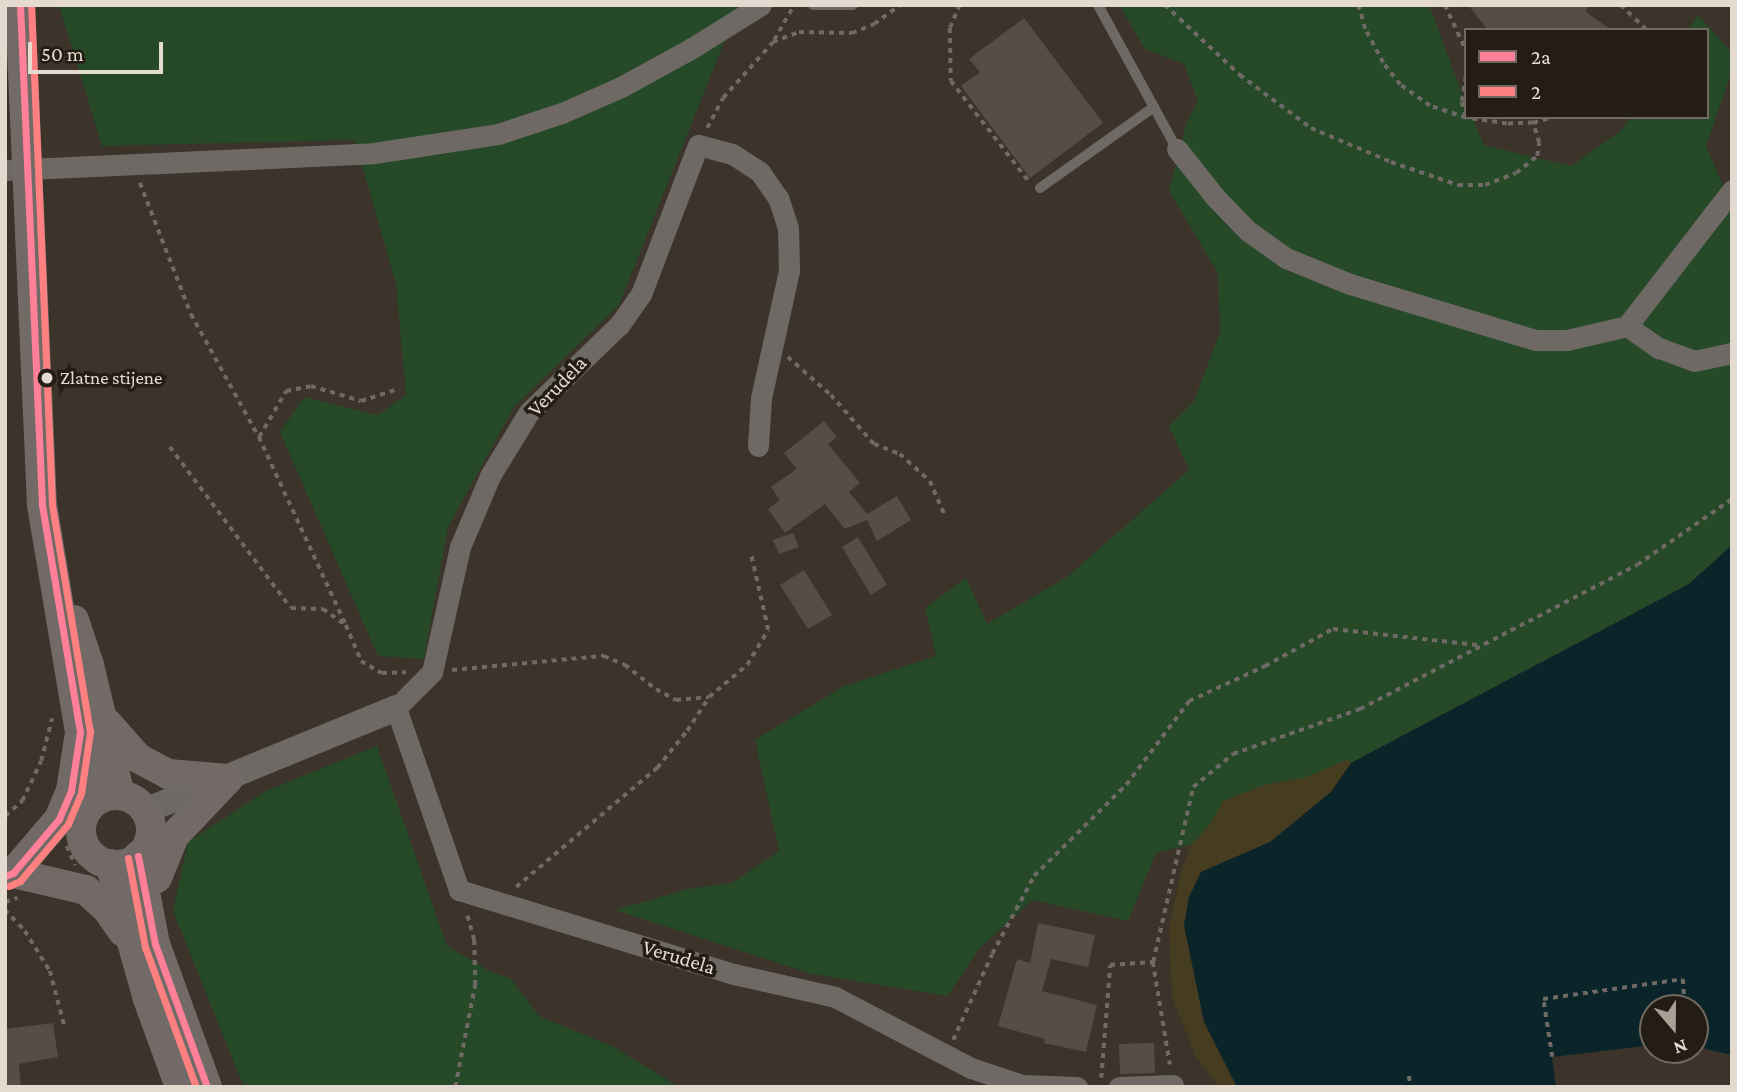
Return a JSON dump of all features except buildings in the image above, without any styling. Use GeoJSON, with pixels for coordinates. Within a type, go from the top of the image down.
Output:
{"type":"FeatureCollection","features":[{"type":"Feature","properties":{"kind":"main road"},"geometry":{"type":"LineString","coordinates":[[20,5],[15,170],[42,505],[55,575],[59,615],[92,724],[110,797]]}},
{"type":"Feature","properties":{"kind":"main road"},"geometry":{"type":"LineString","coordinates":[[92,724],[138,758],[168,774],[228,779]]}},
{"type":"Feature","properties":{"kind":"main road"},"geometry":{"type":"LineString","coordinates":[[9,874],[59,819],[71,791],[92,724]]}},
{"type":"Feature","properties":{"kind":"main road"},"geometry":{"type":"LineString","coordinates":[[144,946],[157,877],[166,849],[174,836],[228,779]]}},
{"type":"Feature","properties":{"kind":"main road"},"geometry":{"type":"LineString","coordinates":[[110,797],[139,803],[145,811],[150,820],[149,840],[124,860],[93,856],[83,840],[82,821],[86,812],[110,797]]}},
{"type":"Feature","properties":{"kind":"main road"},"geometry":{"type":"LineString","coordinates":[[9,874],[83,840]]}},
{"type":"Feature","properties":{"kind":"main road"},"geometry":{"type":"LineString","coordinates":[[124,860],[180,1087]]}},
{"type":"Feature","properties":{"kind":"main road"},"geometry":{"type":"LineString","coordinates":[[9,874],[86,890],[144,946],[207,1087]]}},
{"type":"Feature","properties":{"kind":"street"},"geometry":{"type":"LineString","coordinates":[[15,170],[374,153],[498,134],[562,113],[621,87],[692,48],[761,5]]}},
{"type":"Feature","properties":{"kind":"street"},"geometry":{"type":"LineString","coordinates":[[698,145],[732,154],[760,172],[778,198],[788,228],[789,271],[761,398],[758,446]]}},
{"type":"Feature","properties":{"kind":"street","name":"Verudela"},"geometry":{"type":"LineString","coordinates":[[432,672],[460,547],[490,476],[529,412],[619,325],[641,295],[698,145]]}},
{"type":"Feature","properties":{"kind":"street"},"geometry":{"type":"LineString","coordinates":[[1177,149],[1215,197],[1248,230],[1286,258],[1350,284],[1535,340],[1567,340],[1627,326],[1732,190]]}},
{"type":"Feature","properties":{"kind":"street"},"geometry":{"type":"LineString","coordinates":[[1627,326],[1659,348],[1694,361],[1732,353]]}},
{"type":"Feature","properties":{"kind":"street"},"geometry":{"type":"LineString","coordinates":[[145,811],[396,708],[432,672]]}},
{"type":"Feature","properties":{"kind":"street"},"geometry":{"type":"LineString","coordinates":[[396,708],[459,890]]}},
{"type":"Feature","properties":{"kind":"street","name":"Verudela"},"geometry":{"type":"LineString","coordinates":[[459,890],[734,974],[835,998],[971,1068],[1022,1085],[1077,1087]]}},
{"type":"Feature","properties":{"kind":"street"},"geometry":{"type":"LineString","coordinates":[[1119,1087],[1173,1085]]}},
{"type":"Feature","properties":{"kind":"lane"},"geometry":{"type":"LineString","coordinates":[[813,5],[853,5]]}},
{"type":"Feature","properties":{"kind":"lane"},"geometry":{"type":"LineString","coordinates":[[1098,5],[1177,149]]}},
{"type":"Feature","properties":{"kind":"lane"},"geometry":{"type":"LineString","coordinates":[[1040,188],[1153,107]]}},
{"type":"Feature","properties":{"kind":"path"},"geometry":{"type":"LineString","coordinates":[[698,145],[723,98],[773,42],[794,5]]}},
{"type":"Feature","properties":{"kind":"path"},"geometry":{"type":"LineString","coordinates":[[773,42],[799,32],[852,33],[874,24],[900,5]]}},
{"type":"Feature","properties":{"kind":"path"},"geometry":{"type":"LineString","coordinates":[[960,5],[950,27],[951,81],[1036,191],[1040,188]]}},
{"type":"Feature","properties":{"kind":"path"},"geometry":{"type":"LineString","coordinates":[[1165,5],[1240,75],[1311,128],[1391,162],[1458,185],[1486,185],[1516,173],[1537,156],[1539,143],[1533,123]]}},
{"type":"Feature","properties":{"kind":"path"},"geometry":{"type":"LineString","coordinates":[[1358,5],[1365,29],[1383,63],[1400,85],[1430,106],[1464,116]]}},
{"type":"Feature","properties":{"kind":"path"},"geometry":{"type":"LineString","coordinates":[[1444,5],[1464,46]]}},
{"type":"Feature","properties":{"kind":"path"},"geometry":{"type":"LineString","coordinates":[[1621,5],[1645,28]]}},
{"type":"Feature","properties":{"kind":"path"},"geometry":{"type":"LineString","coordinates":[[1464,90],[1464,110]]}},
{"type":"Feature","properties":{"kind":"path"},"geometry":{"type":"LineString","coordinates":[[1478,119],[1507,124],[1533,123],[1546,119]]}},
{"type":"Feature","properties":{"kind":"path"},"geometry":{"type":"LineString","coordinates":[[139,181],[191,314],[258,437],[361,661],[382,673],[432,672],[604,656],[625,665],[656,689],[677,700],[709,697]]}},
{"type":"Feature","properties":{"kind":"path"},"geometry":{"type":"LineString","coordinates":[[773,344],[831,395],[874,443],[900,454],[930,481],[946,518]]}},
{"type":"Feature","properties":{"kind":"path"},"geometry":{"type":"LineString","coordinates":[[258,437],[286,391],[311,386],[361,401],[398,389]]}},
{"type":"Feature","properties":{"kind":"path"},"geometry":{"type":"LineString","coordinates":[[170,447],[291,608],[323,609],[345,625]]}},
{"type":"Feature","properties":{"kind":"path"},"geometry":{"type":"LineString","coordinates":[[1173,1085],[1153,962],[1193,787],[1233,754],[1360,709],[1477,645],[1637,565],[1732,499]]}},
{"type":"Feature","properties":{"kind":"path"},"geometry":{"type":"LineString","coordinates":[[499,901],[657,768],[687,732],[709,697],[747,665],[768,630],[751,555]]}},
{"type":"Feature","properties":{"kind":"path"},"geometry":{"type":"LineString","coordinates":[[946,1055],[992,954],[1034,876],[1126,785],[1189,701],[1265,666],[1333,629],[1477,645]]}},
{"type":"Feature","properties":{"kind":"path"},"geometry":{"type":"LineString","coordinates":[[5,816],[22,801],[40,761],[55,709]]}},
{"type":"Feature","properties":{"kind":"path"},"geometry":{"type":"LineString","coordinates":[[455,1087],[475,985],[474,940],[459,890]]}},
{"type":"Feature","properties":{"kind":"path"},"geometry":{"type":"LineString","coordinates":[[5,910],[25,932],[50,971],[64,1024]]}},
{"type":"Feature","properties":{"kind":"path"},"geometry":{"type":"LineString","coordinates":[[1100,1087],[1110,965],[1153,962]]}},
{"type":"Feature","properties":{"kind":"path"},"geometry":{"type":"LineString","coordinates":[[1552,1057],[1544,999],[1683,979],[1684,994]]}},
{"type":"Feature","properties":{"kind":"path"},"geometry":{"type":"LineString","coordinates":[[1405,1087],[1411,1086],[1409,1076]]}},
{"type":"Feature","properties":{"kind":"green space"},"geometry":{"type":"Polygon","coordinates":[[[59,5],[739,5],[619,305],[514,407],[448,527],[424,659],[378,656],[280,432],[304,397],[378,415],[406,395],[396,284],[355,140],[102,146],[59,5]]]}},
{"type":"Feature","properties":{"kind":"green space"},"geometry":{"type":"Polygon","coordinates":[[[1119,5],[1429,5],[1464,99],[1464,119],[1473,119],[1484,145],[1571,166],[1622,130],[1630,119],[1709,119],[1709,28],[1689,28],[1698,15],[1732,53],[1732,71],[1706,146],[1729,200],[1732,198],[1732,545],[1689,584],[1351,763],[1346,761],[1307,777],[1265,785],[1223,801],[1212,822],[1192,844],[1156,853],[1128,921],[1032,900],[979,949],[948,996],[812,974],[615,910],[688,889],[732,883],[779,851],[755,740],[844,686],[936,656],[925,608],[966,578],[987,624],[1067,577],[1189,470],[1169,426],[1194,401],[1220,332],[1218,273],[1169,191],[1186,125],[1198,101],[1184,64],[1145,49],[1119,5]]]}},
{"type":"Feature","properties":{"kind":"green space"},"geometry":{"type":"Polygon","coordinates":[[[377,746],[447,946],[489,971],[510,978],[539,1016],[614,1047],[679,1087],[244,1087],[173,911],[188,842],[266,791],[377,746]]]}},
{"type":"Feature","properties":{"kind":"sand"},"geometry":{"type":"Polygon","coordinates":[[[1346,760],[1351,763],[1331,792],[1270,842],[1201,872],[1184,925],[1204,1022],[1237,1087],[1219,1087],[1196,1056],[1172,997],[1169,927],[1182,868],[1192,844],[1212,822],[1223,801],[1265,785],[1307,777],[1346,760]]]}},
{"type":"Feature","properties":{"kind":"water"},"geometry":{"type":"Polygon","coordinates":[[[1732,545],[1732,1055],[1709,1050],[1709,994],[1639,994],[1639,1047],[1552,1057],[1556,1087],[1237,1087],[1204,1022],[1184,925],[1189,897],[1201,872],[1270,842],[1331,792],[1351,763],[1689,584],[1732,545]]]}},
{"type":"Feature","properties":{"kind":"transit line","name":"2a"},"geometry":{"type":"LineString","coordinates":[[5,876],[13,873],[59,819],[71,791],[80,732],[42,505],[20,5]]}},
{"type":"Feature","properties":{"kind":"transit line","name":"2"},"geometry":{"type":"LineString","coordinates":[[9,886],[20,881],[68,824],[81,793],[90,732],[52,504],[31,5]]}},
{"type":"Feature","properties":{"kind":"transit line","name":"2a"},"geometry":{"type":"LineString","coordinates":[[138,856],[155,944],[207,1087]]}},
{"type":"Feature","properties":{"kind":"transit line","name":"2"},"geometry":{"type":"LineString","coordinates":[[128,858],[145,947],[196,1087]]}},
{"type":"Feature","properties":{"kind":"place","name":"Zlatne stijene"},"geometry":{"type":"Point","coordinates":[47,378]}}]}
